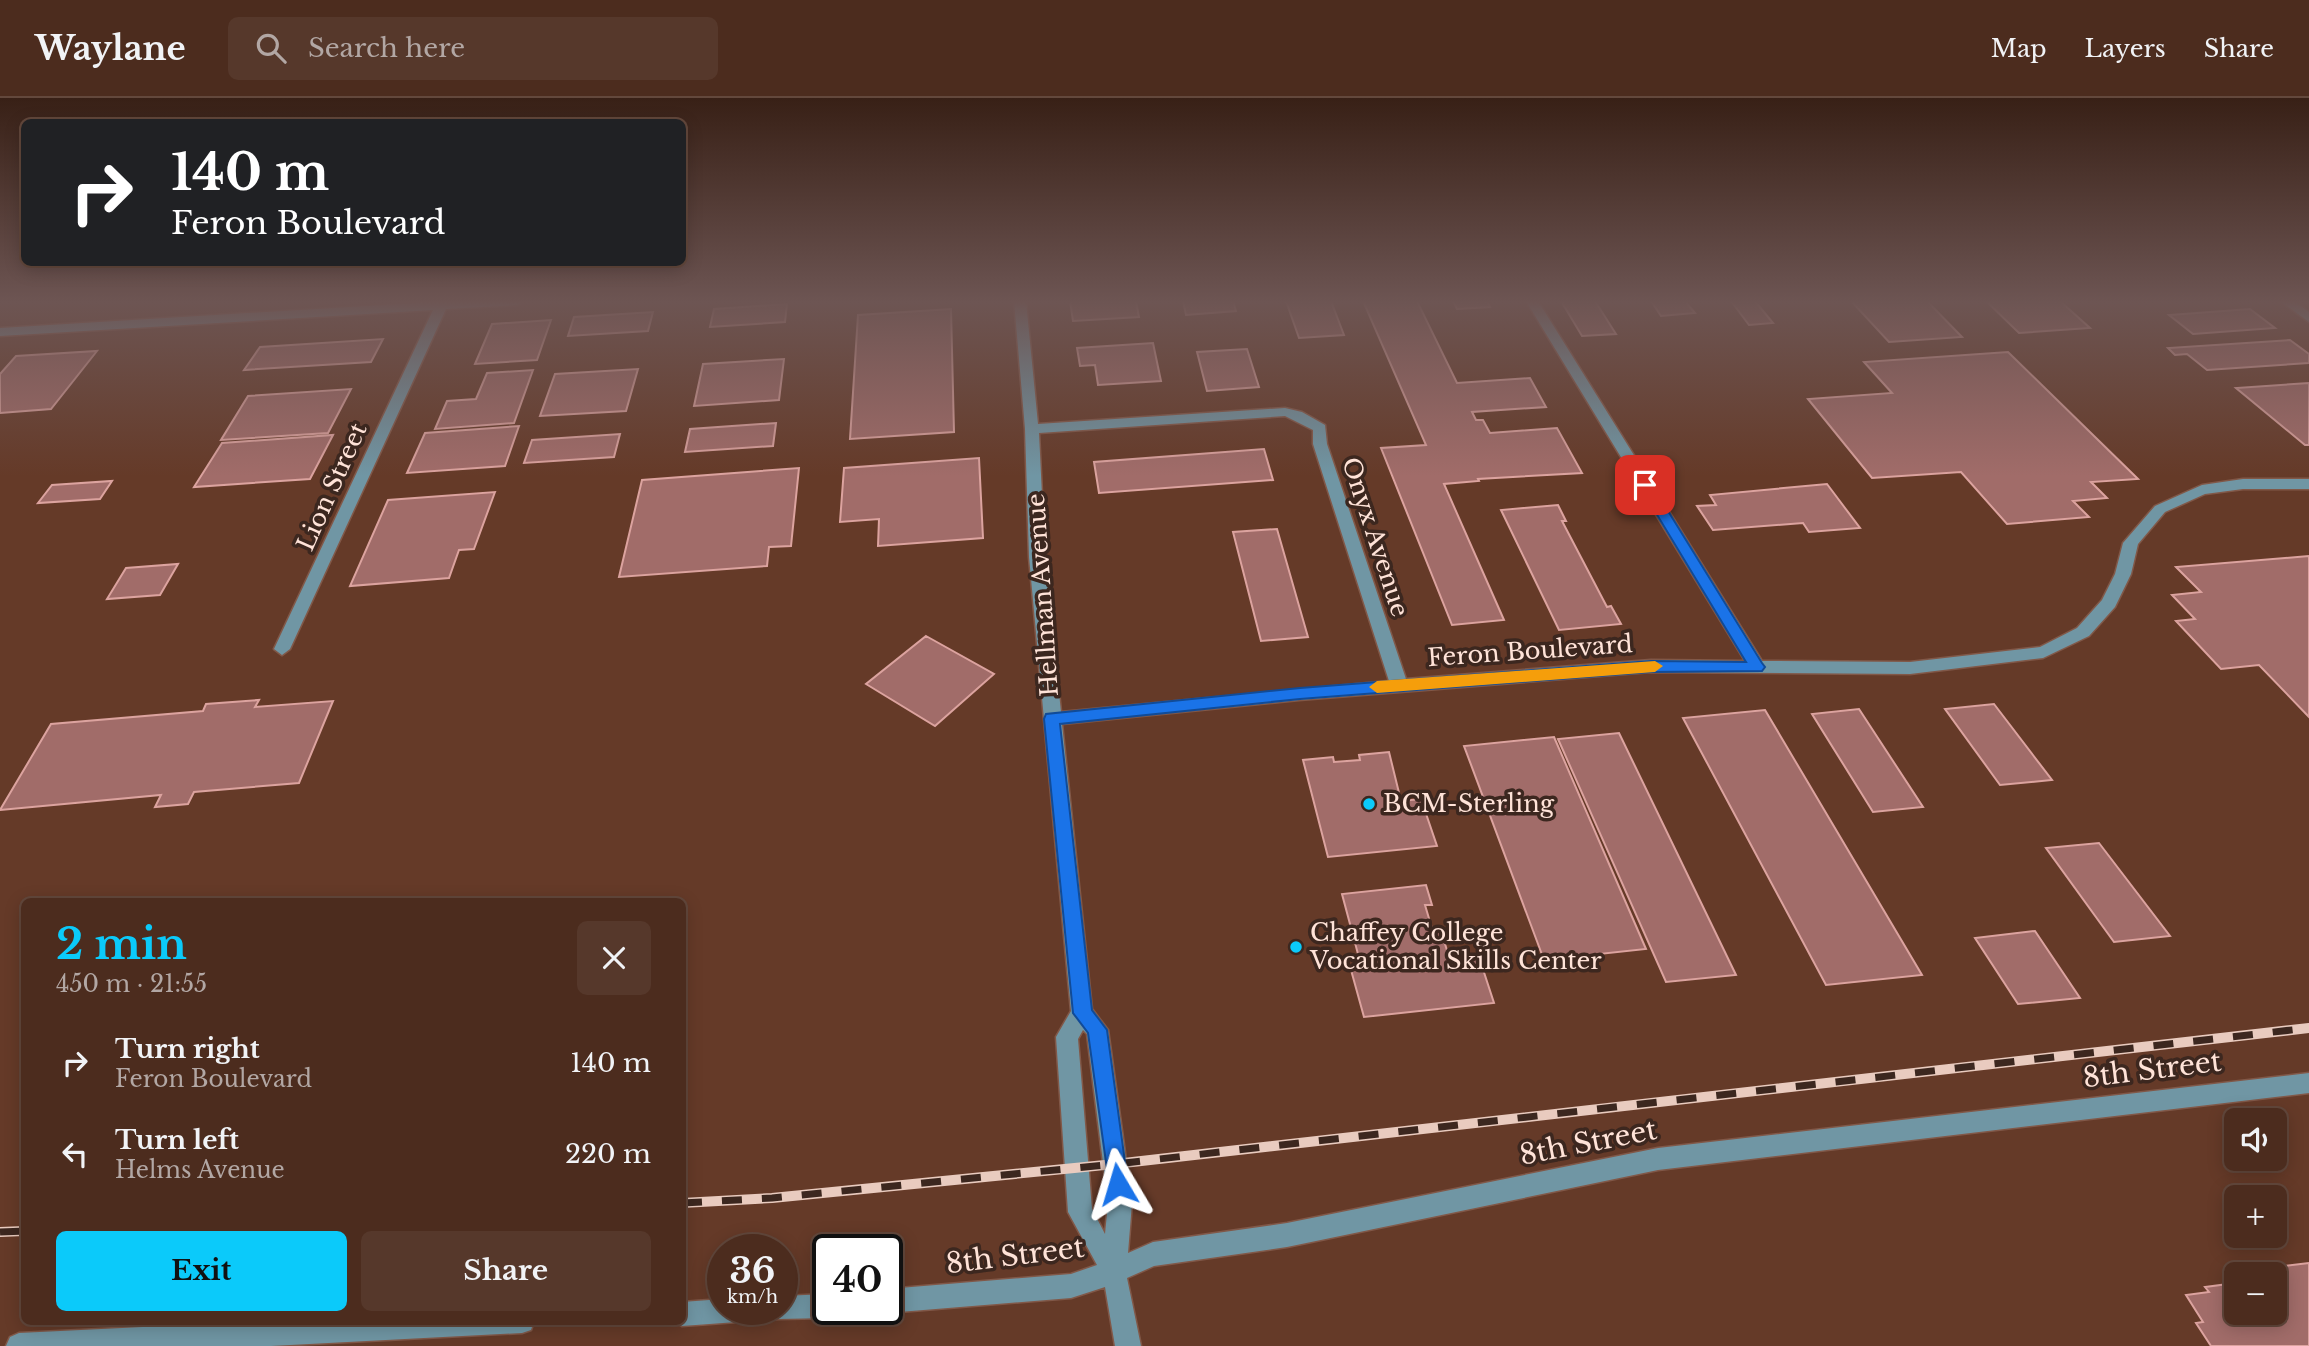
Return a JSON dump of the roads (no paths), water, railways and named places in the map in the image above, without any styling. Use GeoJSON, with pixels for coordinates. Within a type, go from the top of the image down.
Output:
{"type":"FeatureCollection","features":[{"type":"Feature","properties":{"kind":"street","name":"Lion Street"},"geometry":{"type":"LineString","coordinates":[[282,649],[416,359]]}},
{"type":"Feature","properties":{"kind":"street","name":"Hellman Avenue"},"geometry":{"type":"LineString","coordinates":[[1025,359],[1032,429],[1037,558],[1052,719],[1083,1013],[1097,1030],[1119,1190],[1114,1272],[1128,1346]]}},
{"type":"Feature","properties":{"kind":"street"},"geometry":{"type":"LineString","coordinates":[[1568,359],[1757,667]]}},
{"type":"Feature","properties":{"kind":"street","name":"Onyx Avenue"},"geometry":{"type":"LineString","coordinates":[[1032,429],[1284,412],[1297,415],[1320,428],[1320,444],[1399,685]]}},
{"type":"Feature","properties":{"kind":"street","name":"Feron Boulevard"},"geometry":{"type":"LineString","coordinates":[[1052,719],[1399,685],[1651,666],[1910,668],[2043,652],[2083,632],[2109,603],[2123,574],[2131,543],[2160,509],[2202,490],[2243,484],[2309,484]]}},
{"type":"Feature","properties":{"kind":"street","name":"Hellman Avenue"},"geometry":{"type":"LineString","coordinates":[[1083,1013],[1067,1037],[1080,1212],[1114,1272]]}},
{"type":"Feature","properties":{"kind":"street","name":"8th Street"},"geometry":{"type":"LineString","coordinates":[[903,1300],[1071,1286],[1114,1272],[1153,1254],[1287,1235],[1658,1159],[2309,1083]]}},
{"type":"Feature","properties":{"kind":"street"},"geometry":{"type":"LineString","coordinates":[[686,1314],[707,1313]]}},
{"type":"Feature","properties":{"kind":"street"},"geometry":{"type":"LineString","coordinates":[[19,1346],[442,1325]]}},
{"type":"Feature","properties":{"kind":"railway"},"geometry":{"type":"LineString","coordinates":[[686,1203],[772,1198],[1115,1164],[2309,1028]]}},
{"type":"Feature","properties":{"kind":"railway"},"geometry":{"type":"LineString","coordinates":[[0,1232],[21,1231]]}},
{"type":"Feature","properties":{"kind":"place","name":"BCM-Sterling"},"geometry":{"type":"Point","coordinates":[1369,804]}},
{"type":"Feature","properties":{"kind":"place","name":"Chaffey College Vocational Skills Center"},"geometry":{"type":"Point","coordinates":[1296,947]}}]}
